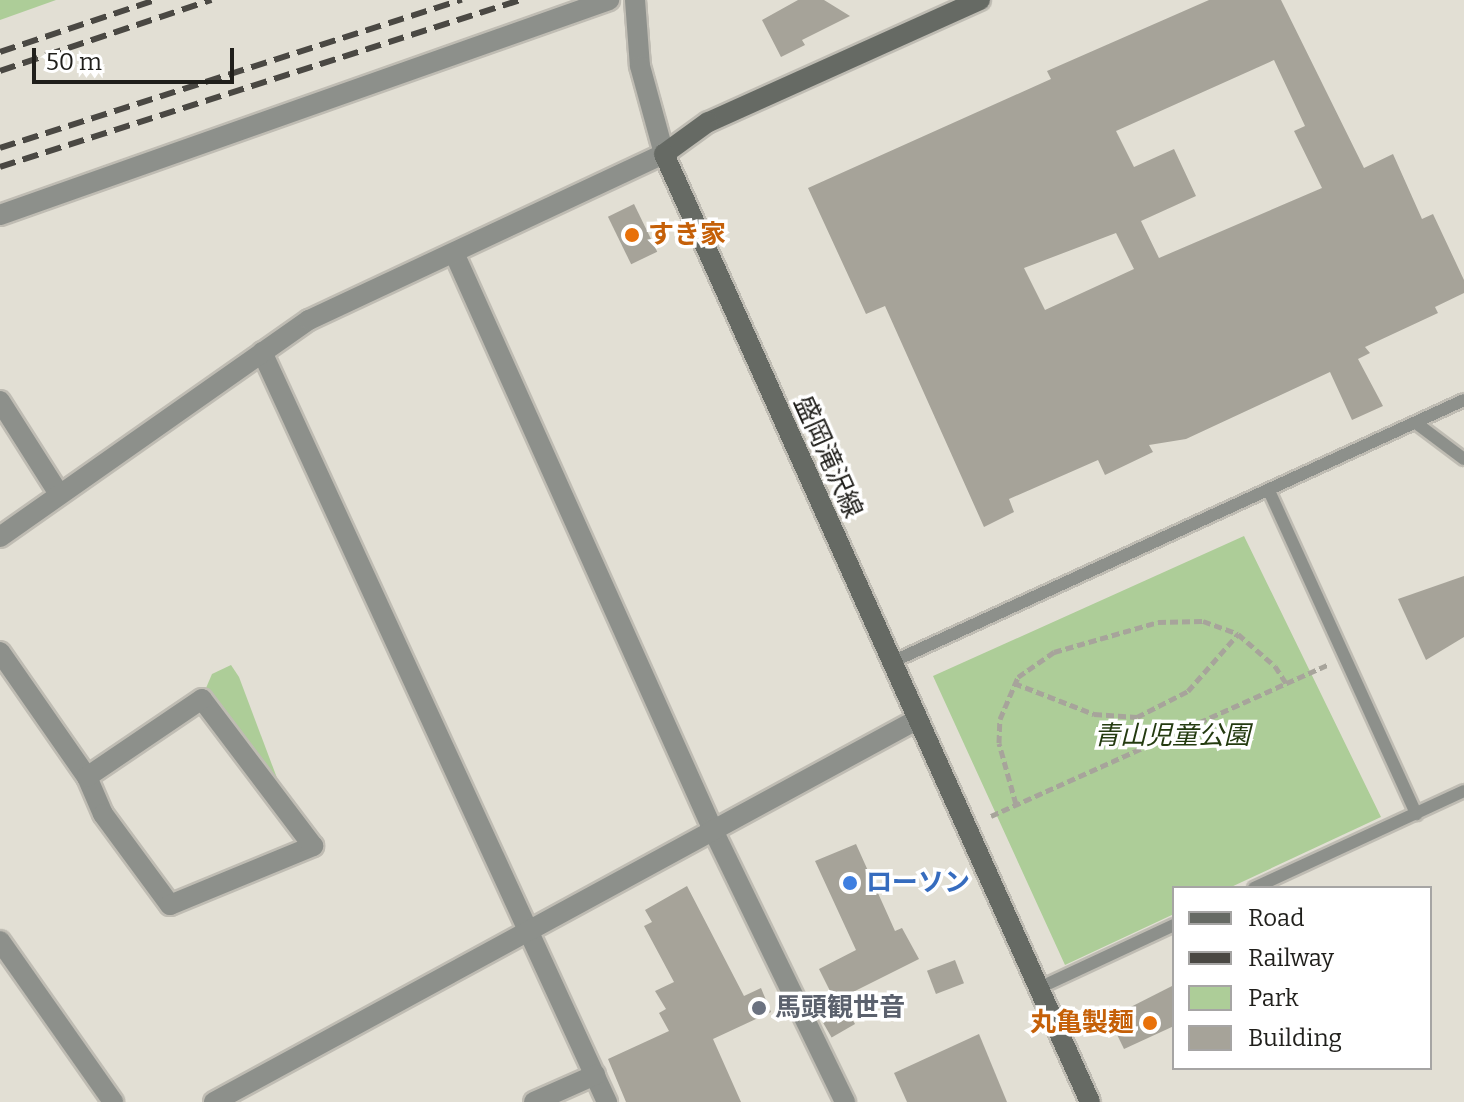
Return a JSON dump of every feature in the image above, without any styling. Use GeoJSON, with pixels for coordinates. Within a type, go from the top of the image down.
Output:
{"type":"FeatureCollection","features":[{"type":"Feature","properties":{"kind":"main road"},"geometry":{"type":"LineString","coordinates":[[664,154],[708,122],[980,0]]}},
{"type":"Feature","properties":{"kind":"main road","name":"盛岡滝沢線"},"geometry":{"type":"LineString","coordinates":[[664,154],[1090,1102]]}},
{"type":"Feature","properties":{"kind":"street"},"geometry":{"type":"LineString","coordinates":[[0,215],[609,0]]}},
{"type":"Feature","properties":{"kind":"street"},"geometry":{"type":"LineString","coordinates":[[0,537],[309,320],[455,255],[664,154],[640,66],[635,0]]}},
{"type":"Feature","properties":{"kind":"street"},"geometry":{"type":"LineString","coordinates":[[455,255],[712,828],[845,1102]]}},
{"type":"Feature","properties":{"kind":"street"},"geometry":{"type":"LineString","coordinates":[[262,352],[607,1102]]}},
{"type":"Feature","properties":{"kind":"street"},"geometry":{"type":"LineString","coordinates":[[0,401],[59,494]]}},
{"type":"Feature","properties":{"kind":"street"},"geometry":{"type":"LineString","coordinates":[[0,652],[87,777],[103,814],[170,905],[313,846],[202,699],[87,777]]}},
{"type":"Feature","properties":{"kind":"street"},"geometry":{"type":"LineString","coordinates":[[214,1102],[712,828],[918,719]]}},
{"type":"Feature","properties":{"kind":"street"},"geometry":{"type":"LineString","coordinates":[[0,941],[113,1102]]}},
{"type":"Feature","properties":{"kind":"street"},"geometry":{"type":"LineString","coordinates":[[534,1102],[595,1075]]}},
{"type":"Feature","properties":{"kind":"lane"},"geometry":{"type":"LineString","coordinates":[[892,662],[1270,493],[1464,400]]}},
{"type":"Feature","properties":{"kind":"lane"},"geometry":{"type":"LineString","coordinates":[[1416,423],[1464,459]]}},
{"type":"Feature","properties":{"kind":"lane"},"geometry":{"type":"LineString","coordinates":[[1270,493],[1416,814]]}},
{"type":"Feature","properties":{"kind":"lane"},"geometry":{"type":"LineString","coordinates":[[1258,886],[1464,791]]}},
{"type":"Feature","properties":{"kind":"lane"},"geometry":{"type":"LineString","coordinates":[[1039,988],[1172,926]]}},
{"type":"Feature","properties":{"kind":"path"},"geometry":{"type":"LineString","coordinates":[[1016,804],[999,743],[1000,719],[1014,683],[1054,652],[1158,622],[1203,621],[1238,634],[1275,666],[1286,683]]}},
{"type":"Feature","properties":{"kind":"path"},"geometry":{"type":"LineString","coordinates":[[1014,683],[1071,707],[1137,717],[1173,702],[1198,683],[1238,634]]}},
{"type":"Feature","properties":{"kind":"path"},"geometry":{"type":"LineString","coordinates":[[991,816],[1344,657]]}},
{"type":"Feature","properties":{"kind":"green space"},"geometry":{"type":"Polygon","coordinates":[[[0,0],[56,0],[0,20],[0,0]]]}},
{"type":"Feature","properties":{"kind":"green space","name":"青山児童公園"},"geometry":{"type":"Polygon","coordinates":[[[1244,536],[1381,817],[1233,886],[1172,886],[1172,915],[1065,965],[933,676],[1244,536]]]}},
{"type":"Feature","properties":{"kind":"green space"},"geometry":{"type":"Polygon","coordinates":[[[231,665],[239,677],[283,794],[206,688],[212,674],[231,665]]]}},
{"type":"Feature","properties":{"kind":"building"},"geometry":{"type":"Polygon","coordinates":[[[798,0],[824,0],[850,16],[802,40],[805,45],[781,57],[762,20],[798,0]]]}},
{"type":"Feature","properties":{"kind":"building"},"geometry":{"type":"Polygon","coordinates":[[[1209,0],[1281,0],[1364,168],[1393,154],[1422,219],[1433,214],[1464,280],[1464,293],[1435,307],[1438,313],[1365,347],[1370,353],[1358,359],[1383,406],[1352,420],[1330,372],[1186,439],[1149,445],[1153,452],[1105,475],[1098,460],[1009,499],[1014,512],[984,527],[885,306],[866,314],[808,188],[1051,79],[1047,71],[1209,0]],[[1274,60],[1116,131],[1134,167],[1174,149],[1196,196],[1141,221],[1159,258],[1322,188],[1294,131],[1305,126],[1274,60]],[[1116,233],[1024,268],[1045,310],[1134,269],[1116,233]]]}},
{"type":"Feature","properties":{"kind":"building","name":"すき家"},"geometry":{"type":"Polygon","coordinates":[[[634,204],[657,252],[631,264],[608,217],[634,204]]]}},
{"type":"Feature","properties":{"kind":"building"},"geometry":{"type":"Polygon","coordinates":[[[1464,576],[1464,637],[1426,660],[1398,599],[1464,576]]]}},
{"type":"Feature","properties":{"kind":"building"},"geometry":{"type":"Polygon","coordinates":[[[856,844],[895,931],[902,928],[919,959],[835,1001],[819,969],[856,950],[815,861],[856,844]]]}},
{"type":"Feature","properties":{"kind":"building"},"geometry":{"type":"Polygon","coordinates":[[[687,886],[744,996],[761,988],[771,1012],[713,1039],[741,1102],[626,1102],[608,1059],[669,1031],[659,1013],[666,1009],[655,991],[674,982],[644,926],[652,922],[645,910],[687,886]]]}},
{"type":"Feature","properties":{"kind":"building"},"geometry":{"type":"Polygon","coordinates":[[[955,960],[964,983],[936,994],[927,971],[955,960]]]}},
{"type":"Feature","properties":{"kind":"building"},"geometry":{"type":"Polygon","coordinates":[[[1172,986],[1172,1027],[1124,1049],[1109,1018],[1172,986]]]}},
{"type":"Feature","properties":{"kind":"building"},"geometry":{"type":"Polygon","coordinates":[[[844,1005],[855,1024],[832,1038],[821,1018],[844,1005]]]}},
{"type":"Feature","properties":{"kind":"building"},"geometry":{"type":"Polygon","coordinates":[[[979,1034],[1007,1102],[907,1102],[894,1073],[979,1034]]]}},
{"type":"Feature","properties":{"kind":"railway"},"geometry":{"type":"LineString","coordinates":[[0,52],[155,0]]}},
{"type":"Feature","properties":{"kind":"railway"},"geometry":{"type":"LineString","coordinates":[[0,71],[211,0]]}},
{"type":"Feature","properties":{"kind":"railway"},"geometry":{"type":"LineString","coordinates":[[0,148],[462,0]]}},
{"type":"Feature","properties":{"kind":"railway"},"geometry":{"type":"LineString","coordinates":[[0,167],[520,0]]}},
{"type":"Feature","properties":{"kind":"place","name":"すき家"},"geometry":{"type":"Point","coordinates":[632,235]}},
{"type":"Feature","properties":{"kind":"place","name":"ローソン"},"geometry":{"type":"Point","coordinates":[850,883]}},
{"type":"Feature","properties":{"kind":"place","name":"馬頭観世音"},"geometry":{"type":"Point","coordinates":[759,1008]}},
{"type":"Feature","properties":{"kind":"place","name":"丸亀製麺"},"geometry":{"type":"Point","coordinates":[1150,1023]}}]}
